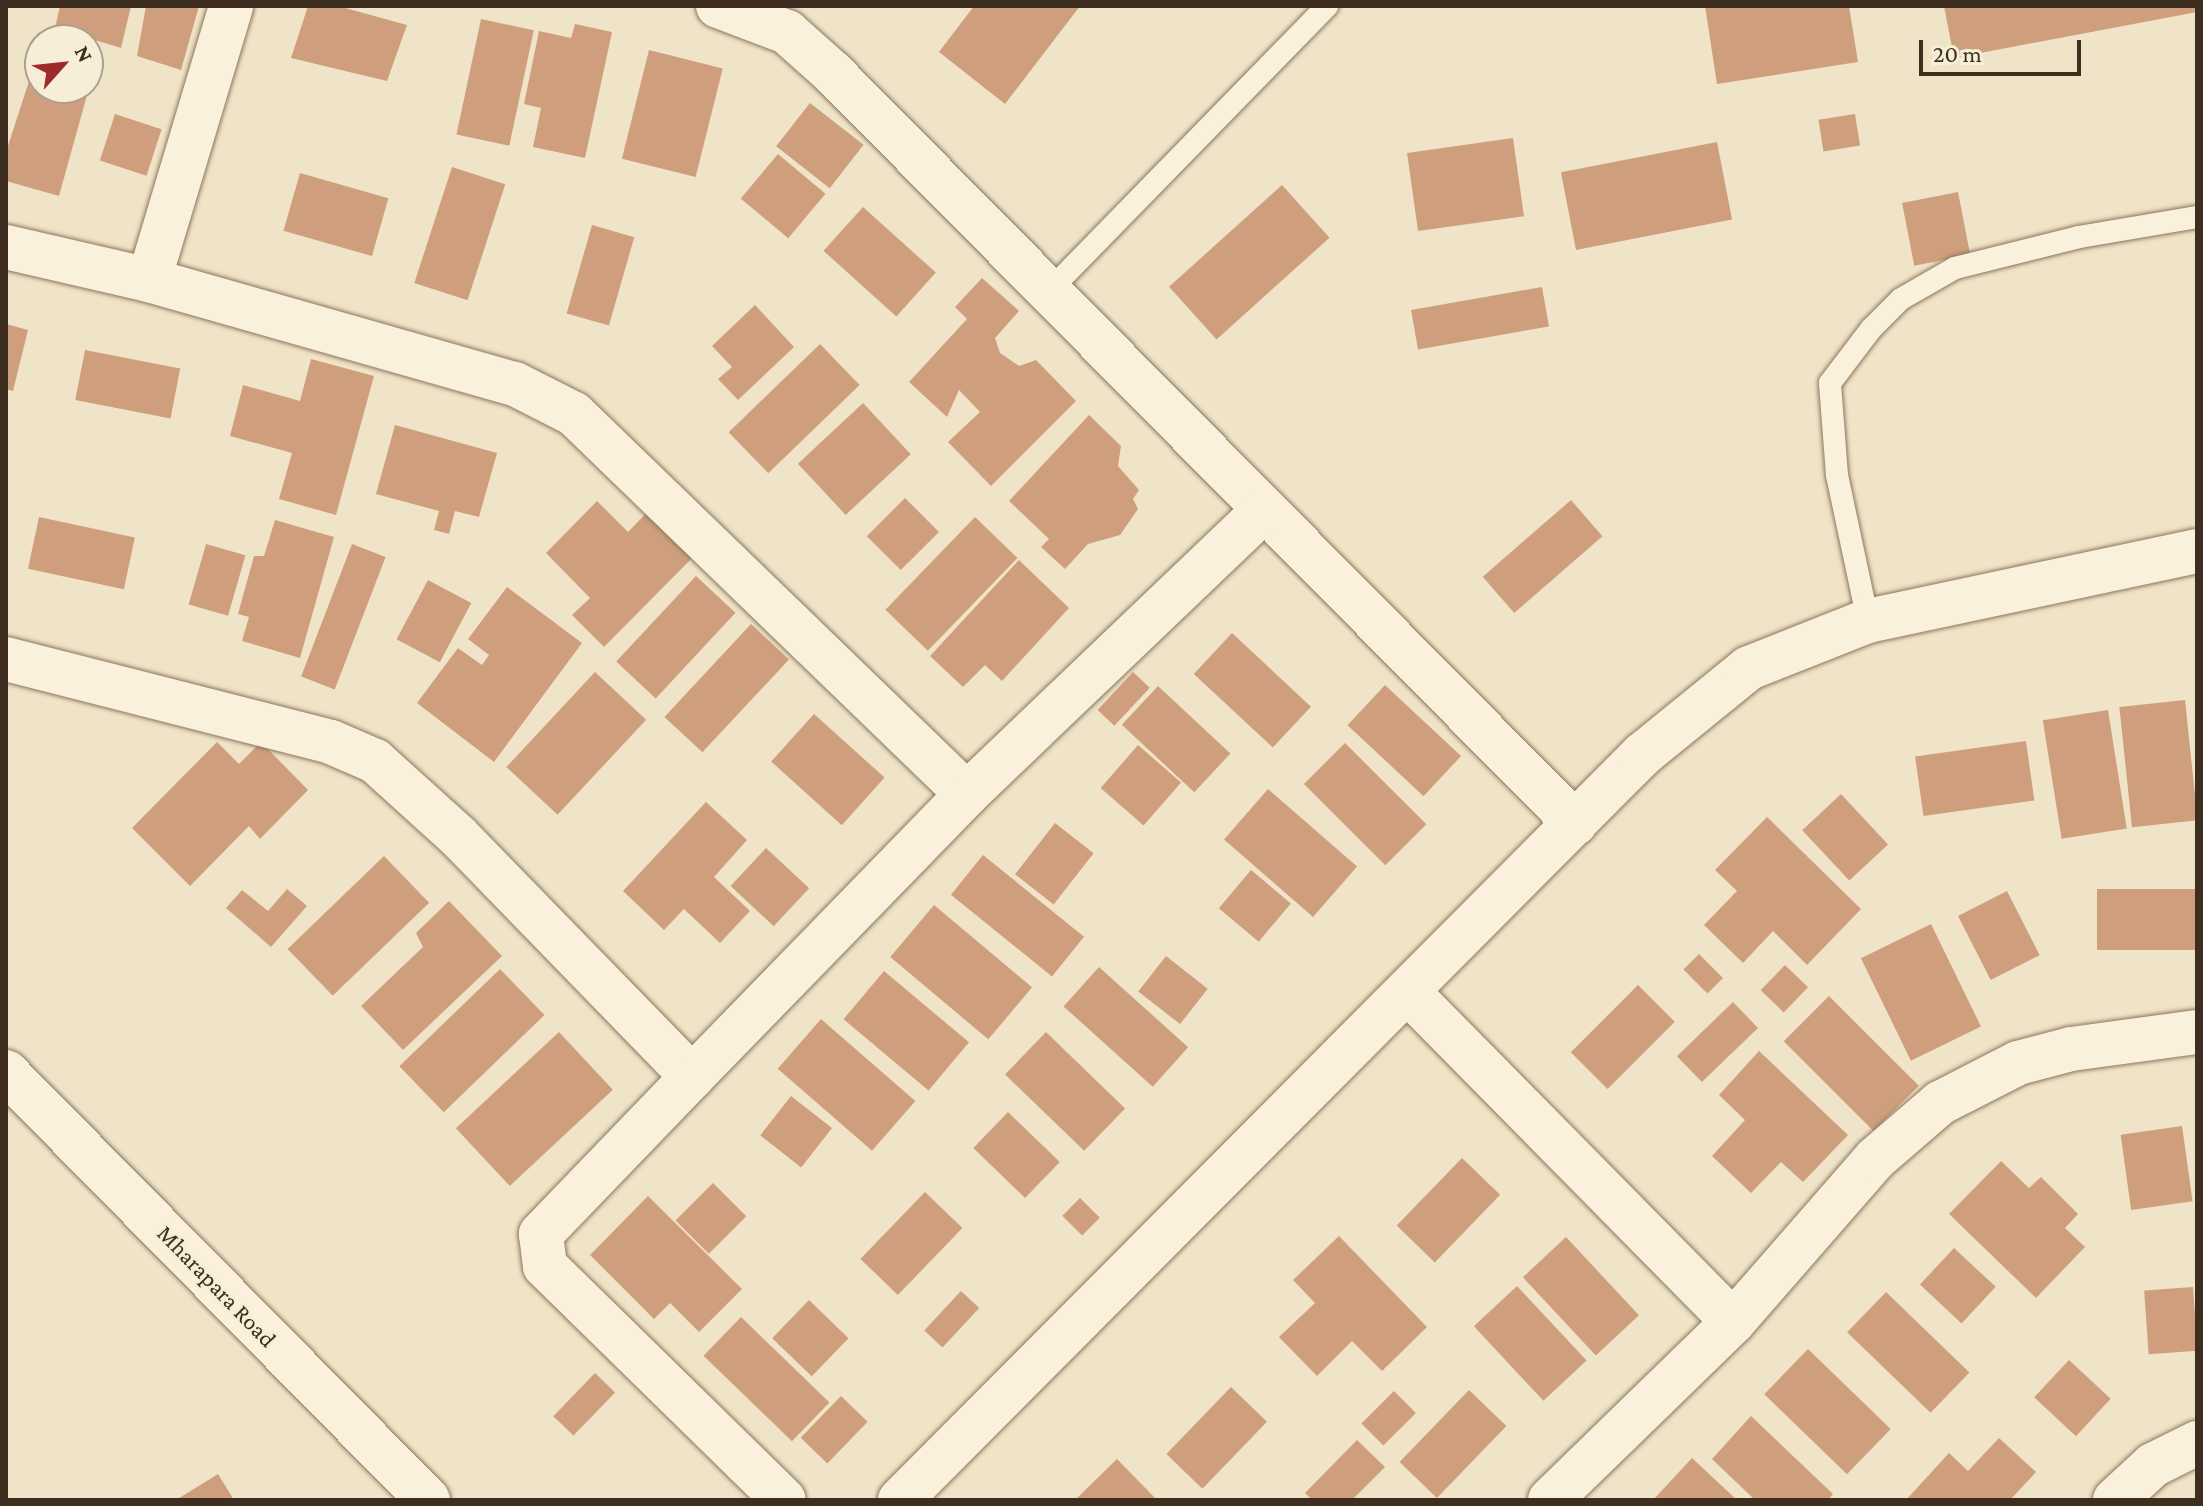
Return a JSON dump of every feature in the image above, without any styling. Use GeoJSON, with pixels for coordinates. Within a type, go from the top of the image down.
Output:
{"type":"FeatureCollection","features":[{"type":"Feature","properties":{"kind":"street"},"geometry":{"type":"LineString","coordinates":[[149,280],[231,6]]}},
{"type":"Feature","properties":{"kind":"street"},"geometry":{"type":"LineString","coordinates":[[718,6],[787,32],[1050,290],[1575,823]]}},
{"type":"Feature","properties":{"kind":"street"},"geometry":{"type":"LineString","coordinates":[[6,247],[149,280],[515,384],[574,414],[967,794]]}},
{"type":"Feature","properties":{"kind":"street"},"geometry":{"type":"LineString","coordinates":[[784,1500],[545,1266],[541,1234],[967,794],[1265,509]]}},
{"type":"Feature","properties":{"kind":"street"},"geometry":{"type":"LineString","coordinates":[[900,1500],[1643,754],[1749,668],[1868,621],[2197,551]]}},
{"type":"Feature","properties":{"kind":"street"},"geometry":{"type":"LineString","coordinates":[[6,659],[331,742],[375,761],[458,836],[692,1077]]}},
{"type":"Feature","properties":{"kind":"street"},"geometry":{"type":"LineString","coordinates":[[1408,992],[1733,1322]]}},
{"type":"Feature","properties":{"kind":"street"},"geometry":{"type":"LineString","coordinates":[[1550,1500],[1733,1322],[1875,1159],[1940,1103],[2018,1063],[2058,1052],[2197,1032]]}},
{"type":"Feature","properties":{"kind":"street","name":"Mharapara Road"},"geometry":{"type":"LineString","coordinates":[[6,1072],[428,1500]]}},
{"type":"Feature","properties":{"kind":"street"},"geometry":{"type":"LineString","coordinates":[[2115,1500],[2153,1465],[2197,1443]]}},
{"type":"Feature","properties":{"kind":"lane"},"geometry":{"type":"LineString","coordinates":[[1050,290],[1327,6]]}},
{"type":"Feature","properties":{"kind":"lane"},"geometry":{"type":"LineString","coordinates":[[1868,621],[1837,475],[1830,383],[1871,329],[1901,299],[1955,268],[2079,237],[2197,217]]}},
{"type":"Feature","properties":{"kind":"building"},"geometry":{"type":"Polygon","coordinates":[[[60,6],[131,6],[121,48],[104,43],[104,24],[56,24],[60,6]]]}},
{"type":"Feature","properties":{"kind":"building"},"geometry":{"type":"Polygon","coordinates":[[[146,6],[199,6],[181,70],[137,56],[146,6]]]}},
{"type":"Feature","properties":{"kind":"building"},"geometry":{"type":"Polygon","coordinates":[[[308,6],[338,6],[407,25],[387,81],[291,58],[308,6]]]}},
{"type":"Feature","properties":{"kind":"building"},"geometry":{"type":"Polygon","coordinates":[[[974,6],[1080,6],[1005,104],[939,52],[974,6]]]}},
{"type":"Feature","properties":{"kind":"building"},"geometry":{"type":"Polygon","coordinates":[[[1705,6],[1849,6],[1858,62],[1717,84],[1705,6]]]}},
{"type":"Feature","properties":{"kind":"building"},"geometry":{"type":"Polygon","coordinates":[[[1944,6],[2197,6],[2197,12],[1954,58],[1944,6]]]}},
{"type":"Feature","properties":{"kind":"building"},"geometry":{"type":"Polygon","coordinates":[[[481,19],[534,30],[509,146],[456,134],[481,19]]]}},
{"type":"Feature","properties":{"kind":"building"},"geometry":{"type":"Polygon","coordinates":[[[575,24],[612,32],[585,158],[533,147],[541,108],[524,104],[539,31],[571,38],[575,24]]]}},
{"type":"Feature","properties":{"kind":"building"},"geometry":{"type":"Polygon","coordinates":[[[649,50],[723,68],[696,177],[622,159],[649,50]]]}},
{"type":"Feature","properties":{"kind":"building"},"geometry":{"type":"Polygon","coordinates":[[[24,97],[24,104],[85,104],[59,196],[6,181],[6,152],[24,97]]]}},
{"type":"Feature","properties":{"kind":"building"},"geometry":{"type":"Polygon","coordinates":[[[810,103],[864,145],[830,188],[776,146],[810,103]]]}},
{"type":"Feature","properties":{"kind":"building"},"geometry":{"type":"Polygon","coordinates":[[[115,114],[162,129],[146,176],[100,161],[115,114]]]}},
{"type":"Feature","properties":{"kind":"building"},"geometry":{"type":"Polygon","coordinates":[[[1855,114],[1860,146],[1823,151],[1818,120],[1855,114]]]}},
{"type":"Feature","properties":{"kind":"building"},"geometry":{"type":"Polygon","coordinates":[[[1513,138],[1524,216],[1418,231],[1407,153],[1513,138]]]}},
{"type":"Feature","properties":{"kind":"building"},"geometry":{"type":"Polygon","coordinates":[[[1717,142],[1732,220],[1576,250],[1561,172],[1717,142]]]}},
{"type":"Feature","properties":{"kind":"building"},"geometry":{"type":"Polygon","coordinates":[[[778,154],[825,194],[788,238],[741,198],[778,154]]]}},
{"type":"Feature","properties":{"kind":"building"},"geometry":{"type":"Polygon","coordinates":[[[452,167],[505,184],[468,300],[414,283],[452,167]]]}},
{"type":"Feature","properties":{"kind":"building"},"geometry":{"type":"Polygon","coordinates":[[[300,173],[388,198],[372,256],[283,231],[300,173]]]}},
{"type":"Feature","properties":{"kind":"building"},"geometry":{"type":"Polygon","coordinates":[[[1282,185],[1330,238],[1217,339],[1169,287],[1282,185]]]}},
{"type":"Feature","properties":{"kind":"building"},"geometry":{"type":"Polygon","coordinates":[[[1958,192],[1970,255],[1914,266],[1902,203],[1958,192]]]}},
{"type":"Feature","properties":{"kind":"building"},"geometry":{"type":"Polygon","coordinates":[[[863,207],[936,273],[896,316],[824,251],[863,207]]]}},
{"type":"Feature","properties":{"kind":"building"},"geometry":{"type":"Polygon","coordinates":[[[592,225],[634,237],[609,326],[567,313],[592,225]]]}},
{"type":"Feature","properties":{"kind":"building"},"geometry":{"type":"Polygon","coordinates":[[[982,278],[1019,311],[995,338],[1000,353],[1019,366],[1036,360],[1076,401],[991,486],[948,442],[980,412],[959,390],[947,417],[909,382],[967,319],[955,307],[982,278]]]}},
{"type":"Feature","properties":{"kind":"building"},"geometry":{"type":"Polygon","coordinates":[[[1542,287],[1549,326],[1418,349],[1411,310],[1542,287]]]}},
{"type":"Feature","properties":{"kind":"building"},"geometry":{"type":"Polygon","coordinates":[[[755,305],[794,347],[738,400],[718,379],[732,367],[712,346],[755,305]]]}},
{"type":"Feature","properties":{"kind":"building"},"geometry":{"type":"Polygon","coordinates":[[[6,324],[28,330],[13,391],[6,389],[6,324]]]}},
{"type":"Feature","properties":{"kind":"building"},"geometry":{"type":"Polygon","coordinates":[[[820,344],[860,385],[768,473],[729,432],[820,344]]]}},
{"type":"Feature","properties":{"kind":"building"},"geometry":{"type":"Polygon","coordinates":[[[85,350],[180,369],[170,419],[75,400],[85,350]]]}},
{"type":"Feature","properties":{"kind":"building"},"geometry":{"type":"Polygon","coordinates":[[[311,359],[374,376],[336,515],[279,499],[292,453],[230,436],[243,385],[300,401],[311,359]]]}},
{"type":"Feature","properties":{"kind":"building"},"geometry":{"type":"Polygon","coordinates":[[[863,403],[911,454],[846,515],[798,464],[863,403]]]}},
{"type":"Feature","properties":{"kind":"building"},"geometry":{"type":"Polygon","coordinates":[[[1089,415],[1121,446],[1118,466],[1139,490],[1133,499],[1138,509],[1120,535],[1088,544],[1065,569],[1041,547],[1049,539],[1009,501],[1089,415]]]}},
{"type":"Feature","properties":{"kind":"building"},"geometry":{"type":"Polygon","coordinates":[[[395,425],[497,453],[479,517],[455,511],[449,534],[434,530],[439,511],[376,494],[395,425]]]}},
{"type":"Feature","properties":{"kind":"building"},"geometry":{"type":"Polygon","coordinates":[[[905,498],[939,532],[901,570],[867,536],[905,498]]]}},
{"type":"Feature","properties":{"kind":"building"},"geometry":{"type":"Polygon","coordinates":[[[1571,500],[1602,536],[1514,613],[1483,577],[1571,500]]]}},
{"type":"Feature","properties":{"kind":"building"},"geometry":{"type":"Polygon","coordinates":[[[597,501],[628,532],[658,501],[703,547],[604,647],[572,615],[590,598],[546,553],[597,501]]]}},
{"type":"Feature","properties":{"kind":"building"},"geometry":{"type":"Polygon","coordinates":[[[39,517],[135,537],[124,589],[28,569],[39,517]]]}},
{"type":"Feature","properties":{"kind":"building"},"geometry":{"type":"Polygon","coordinates":[[[975,517],[1017,558],[928,651],[885,610],[975,517]]]}},
{"type":"Feature","properties":{"kind":"building"},"geometry":{"type":"Polygon","coordinates":[[[275,520],[334,537],[300,658],[242,641],[249,617],[238,614],[254,556],[264,556],[275,520]]]}},
{"type":"Feature","properties":{"kind":"building"},"geometry":{"type":"Polygon","coordinates":[[[206,544],[245,555],[228,616],[189,605],[206,544]]]}},
{"type":"Feature","properties":{"kind":"building"},"geometry":{"type":"Polygon","coordinates":[[[352,544],[386,557],[335,689],[301,677],[352,544]]]}},
{"type":"Feature","properties":{"kind":"building"},"geometry":{"type":"Polygon","coordinates":[[[1019,560],[1069,608],[1002,681],[985,665],[963,687],[930,656],[1019,560]]]}},
{"type":"Feature","properties":{"kind":"building"},"geometry":{"type":"Polygon","coordinates":[[[696,576],[735,613],[656,698],[616,662],[696,576]]]}},
{"type":"Feature","properties":{"kind":"building"},"geometry":{"type":"Polygon","coordinates":[[[428,580],[471,603],[440,662],[397,639],[428,580]]]}},
{"type":"Feature","properties":{"kind":"building"},"geometry":{"type":"Polygon","coordinates":[[[507,587],[582,643],[494,762],[417,703],[458,648],[482,665],[489,655],[468,639],[507,587]]]}},
{"type":"Feature","properties":{"kind":"building"},"geometry":{"type":"Polygon","coordinates":[[[751,624],[789,659],[702,752],[664,717],[751,624]]]}},
{"type":"Feature","properties":{"kind":"building"},"geometry":{"type":"Polygon","coordinates":[[[1232,633],[1311,707],[1273,748],[1194,674],[1232,633]]]}},
{"type":"Feature","properties":{"kind":"building"},"geometry":{"type":"Polygon","coordinates":[[[595,672],[646,720],[558,815],[506,767],[595,672]]]}},
{"type":"Feature","properties":{"kind":"building"},"geometry":{"type":"Polygon","coordinates":[[[1133,672],[1150,688],[1114,726],[1098,710],[1133,672]]]}},
{"type":"Feature","properties":{"kind":"building"},"geometry":{"type":"Polygon","coordinates":[[[1385,685],[1461,756],[1424,796],[1347,725],[1385,685]]]}},
{"type":"Feature","properties":{"kind":"building"},"geometry":{"type":"Polygon","coordinates":[[[1158,686],[1230,754],[1194,792],[1122,725],[1158,686]]]}},
{"type":"Feature","properties":{"kind":"building"},"geometry":{"type":"Polygon","coordinates":[[[2185,700],[2197,820],[2132,827],[2119,707],[2185,700]]]}},
{"type":"Feature","properties":{"kind":"building"},"geometry":{"type":"Polygon","coordinates":[[[2108,710],[2127,829],[2062,839],[2043,720],[2108,710]]]}},
{"type":"Feature","properties":{"kind":"building"},"geometry":{"type":"Polygon","coordinates":[[[814,714],[885,778],[842,825],[771,762],[814,714]]]}},
{"type":"Feature","properties":{"kind":"building"},"geometry":{"type":"Polygon","coordinates":[[[2026,741],[2034,800],[1923,816],[1915,757],[2026,741]]]}},
{"type":"Feature","properties":{"kind":"building"},"geometry":{"type":"Polygon","coordinates":[[[217,742],[239,764],[261,742],[308,790],[260,839],[249,826],[190,886],[132,828],[217,742]]]}},
{"type":"Feature","properties":{"kind":"building"},"geometry":{"type":"Polygon","coordinates":[[[1345,743],[1426,824],[1385,865],[1304,784],[1345,743]]]}},
{"type":"Feature","properties":{"kind":"building"},"geometry":{"type":"Polygon","coordinates":[[[1138,745],[1181,782],[1144,825],[1101,788],[1138,745]]]}},
{"type":"Feature","properties":{"kind":"building"},"geometry":{"type":"Polygon","coordinates":[[[1268,789],[1357,866],[1313,917],[1224,840],[1268,789]]]}},
{"type":"Feature","properties":{"kind":"building"},"geometry":{"type":"Polygon","coordinates":[[[1841,794],[1888,844],[1849,881],[1802,830],[1841,794]]]}},
{"type":"Feature","properties":{"kind":"building"},"geometry":{"type":"Polygon","coordinates":[[[706,802],[747,840],[714,877],[750,911],[720,943],[684,909],[664,930],[623,891],[706,802]]]}},
{"type":"Feature","properties":{"kind":"building"},"geometry":{"type":"Polygon","coordinates":[[[1767,817],[1861,909],[1807,965],[1773,931],[1743,963],[1704,925],[1737,891],[1715,870],[1767,817]]]}},
{"type":"Feature","properties":{"kind":"building"},"geometry":{"type":"Polygon","coordinates":[[[1055,823],[1094,853],[1054,904],[1015,874],[1055,823]]]}},
{"type":"Feature","properties":{"kind":"building"},"geometry":{"type":"Polygon","coordinates":[[[766,848],[809,888],[774,926],[731,886],[766,848]]]}},
{"type":"Feature","properties":{"kind":"building"},"geometry":{"type":"Polygon","coordinates":[[[983,855],[1084,937],[1052,976],[951,895],[983,855]]]}},
{"type":"Feature","properties":{"kind":"building"},"geometry":{"type":"Polygon","coordinates":[[[384,856],[429,903],[333,996],[288,949],[384,856]]]}},
{"type":"Feature","properties":{"kind":"building"},"geometry":{"type":"Polygon","coordinates":[[[1251,870],[1291,903],[1259,942],[1219,908],[1251,870]]]}},
{"type":"Feature","properties":{"kind":"building"},"geometry":{"type":"Polygon","coordinates":[[[287,889],[307,906],[271,947],[226,908],[242,890],[268,911],[287,889]]]}},
{"type":"Feature","properties":{"kind":"building"},"geometry":{"type":"Polygon","coordinates":[[[2097,889],[2197,889],[2197,950],[2097,950],[2097,889]]]}},
{"type":"Feature","properties":{"kind":"building"},"geometry":{"type":"Polygon","coordinates":[[[2007,891],[2040,955],[1991,980],[1958,916],[2007,891]]]}},
{"type":"Feature","properties":{"kind":"building"},"geometry":{"type":"Polygon","coordinates":[[[449,901],[502,956],[403,1050],[361,1006],[423,947],[416,933],[449,901]]]}},
{"type":"Feature","properties":{"kind":"building"},"geometry":{"type":"Polygon","coordinates":[[[934,905],[1032,987],[988,1039],[890,957],[934,905]]]}},
{"type":"Feature","properties":{"kind":"building"},"geometry":{"type":"Polygon","coordinates":[[[1931,924],[1981,1026],[1911,1061],[1861,958],[1931,924]]]}},
{"type":"Feature","properties":{"kind":"building"},"geometry":{"type":"Polygon","coordinates":[[[1699,954],[1723,978],[1707,994],[1683,970],[1699,954]]]}},
{"type":"Feature","properties":{"kind":"building"},"geometry":{"type":"Polygon","coordinates":[[[1166,956],[1208,989],[1180,1024],[1138,991],[1166,956]]]}},
{"type":"Feature","properties":{"kind":"building"},"geometry":{"type":"Polygon","coordinates":[[[1785,965],[1808,987],[1784,1012],[1761,990],[1785,965]]]}},
{"type":"Feature","properties":{"kind":"building"},"geometry":{"type":"Polygon","coordinates":[[[1099,967],[1188,1047],[1153,1087],[1064,1006],[1099,967]]]}},
{"type":"Feature","properties":{"kind":"building"},"geometry":{"type":"Polygon","coordinates":[[[500,969],[544,1015],[444,1112],[399,1066],[500,969]]]}},
{"type":"Feature","properties":{"kind":"building"},"geometry":{"type":"Polygon","coordinates":[[[884,971],[969,1042],[929,1091],[844,1019],[884,971]]]}},
{"type":"Feature","properties":{"kind":"building"},"geometry":{"type":"Polygon","coordinates":[[[1638,985],[1675,1022],[1608,1089],[1571,1052],[1638,985]]]}},
{"type":"Feature","properties":{"kind":"building"},"geometry":{"type":"Polygon","coordinates":[[[1829,996],[1919,1086],[1874,1131],[1784,1041],[1829,996]]]}},
{"type":"Feature","properties":{"kind":"building"},"geometry":{"type":"Polygon","coordinates":[[[1733,1002],[1758,1028],[1702,1082],[1677,1056],[1733,1002]]]}},
{"type":"Feature","properties":{"kind":"building"},"geometry":{"type":"Polygon","coordinates":[[[821,1019],[915,1101],[872,1151],[778,1069],[821,1019]]]}},
{"type":"Feature","properties":{"kind":"building"},"geometry":{"type":"Polygon","coordinates":[[[559,1032],[613,1090],[510,1186],[456,1128],[559,1032]]]}},
{"type":"Feature","properties":{"kind":"building"},"geometry":{"type":"Polygon","coordinates":[[[1046,1032],[1125,1108],[1084,1151],[1005,1074],[1046,1032]]]}},
{"type":"Feature","properties":{"kind":"building"},"geometry":{"type":"Polygon","coordinates":[[[1759,1051],[1848,1135],[1803,1182],[1781,1162],[1751,1193],[1712,1156],[1745,1120],[1719,1095],[1759,1051]]]}},
{"type":"Feature","properties":{"kind":"building"},"geometry":{"type":"Polygon","coordinates":[[[791,1096],[832,1128],[801,1167],[760,1135],[791,1096]]]}},
{"type":"Feature","properties":{"kind":"building"},"geometry":{"type":"Polygon","coordinates":[[[1008,1112],[1060,1162],[1025,1198],[973,1148],[1008,1112]]]}},
{"type":"Feature","properties":{"kind":"building"},"geometry":{"type":"Polygon","coordinates":[[[2182,1126],[2193,1201],[2131,1210],[2121,1135],[2182,1126]]]}},
{"type":"Feature","properties":{"kind":"building"},"geometry":{"type":"Polygon","coordinates":[[[1462,1158],[1500,1195],[1435,1262],[1397,1226],[1462,1158]]]}},
{"type":"Feature","properties":{"kind":"building"},"geometry":{"type":"Polygon","coordinates":[[[2001,1161],[2029,1188],[2041,1177],[2078,1214],[2065,1228],[2085,1247],[2036,1298],[1949,1214],[2001,1161]]]}},
{"type":"Feature","properties":{"kind":"building"},"geometry":{"type":"Polygon","coordinates":[[[713,1183],[746,1216],[709,1254],[676,1220],[713,1183]]]}},
{"type":"Feature","properties":{"kind":"building"},"geometry":{"type":"Polygon","coordinates":[[[925,1192],[962,1228],[898,1295],[860,1259],[925,1192]]]}},
{"type":"Feature","properties":{"kind":"building"},"geometry":{"type":"Polygon","coordinates":[[[648,1196],[742,1289],[699,1332],[670,1303],[654,1319],[590,1255],[648,1196]]]}},
{"type":"Feature","properties":{"kind":"building"},"geometry":{"type":"Polygon","coordinates":[[[1080,1198],[1100,1218],[1082,1235],[1062,1216],[1080,1198]]]}},
{"type":"Feature","properties":{"kind":"building"},"geometry":{"type":"Polygon","coordinates":[[[1339,1236],[1427,1327],[1382,1371],[1352,1341],[1317,1376],[1279,1337],[1315,1303],[1293,1280],[1339,1236]]]}},
{"type":"Feature","properties":{"kind":"building"},"geometry":{"type":"Polygon","coordinates":[[[1566,1237],[1639,1315],[1596,1355],[1523,1277],[1566,1237]]]}},
{"type":"Feature","properties":{"kind":"building"},"geometry":{"type":"Polygon","coordinates":[[[1954,1248],[1996,1287],[1962,1323],[1920,1285],[1954,1248]]]}},
{"type":"Feature","properties":{"kind":"building"},"geometry":{"type":"Polygon","coordinates":[[[1517,1286],[1587,1361],[1543,1401],[1474,1326],[1517,1286]]]}},
{"type":"Feature","properties":{"kind":"building"},"geometry":{"type":"Polygon","coordinates":[[[2193,1287],[2197,1351],[2149,1354],[2144,1290],[2193,1287]]]}},
{"type":"Feature","properties":{"kind":"building"},"geometry":{"type":"Polygon","coordinates":[[[961,1291],[979,1308],[942,1348],[924,1330],[961,1291]]]}},
{"type":"Feature","properties":{"kind":"building"},"geometry":{"type":"Polygon","coordinates":[[[1886,1292],[1969,1373],[1931,1413],[1847,1332],[1886,1292]]]}},
{"type":"Feature","properties":{"kind":"building"},"geometry":{"type":"Polygon","coordinates":[[[809,1300],[849,1338],[812,1376],[772,1338],[809,1300]]]}},
{"type":"Feature","properties":{"kind":"building"},"geometry":{"type":"Polygon","coordinates":[[[741,1317],[829,1402],[792,1441],[703,1356],[741,1317]]]}},
{"type":"Feature","properties":{"kind":"building"},"geometry":{"type":"Polygon","coordinates":[[[1808,1349],[1891,1429],[1847,1474],[1764,1394],[1808,1349]]]}},
{"type":"Feature","properties":{"kind":"building"},"geometry":{"type":"Polygon","coordinates":[[[2069,1360],[2111,1399],[2076,1436],[2034,1397],[2069,1360]]]}},
{"type":"Feature","properties":{"kind":"building"},"geometry":{"type":"Polygon","coordinates":[[[595,1373],[615,1392],[573,1436],[553,1416],[595,1373]]]}},
{"type":"Feature","properties":{"kind":"building"},"geometry":{"type":"Polygon","coordinates":[[[1231,1387],[1267,1422],[1202,1489],[1166,1454],[1231,1387]]]}},
{"type":"Feature","properties":{"kind":"building"},"geometry":{"type":"Polygon","coordinates":[[[1469,1390],[1506,1426],[1437,1498],[1400,1462],[1469,1390]]]}},
{"type":"Feature","properties":{"kind":"building"},"geometry":{"type":"Polygon","coordinates":[[[1394,1391],[1416,1413],[1383,1445],[1361,1424],[1394,1391]]]}},
{"type":"Feature","properties":{"kind":"building"},"geometry":{"type":"Polygon","coordinates":[[[841,1396],[868,1422],[827,1463],[801,1438],[841,1396]]]}},
{"type":"Feature","properties":{"kind":"building"},"geometry":{"type":"Polygon","coordinates":[[[1751,1416],[1833,1494],[1828,1500],[1755,1500],[1712,1459],[1751,1416]]]}},
{"type":"Feature","properties":{"kind":"building"},"geometry":{"type":"Polygon","coordinates":[[[1999,1438],[2036,1472],[2010,1500],[1906,1500],[1949,1453],[1968,1471],[1999,1438]]]}},
{"type":"Feature","properties":{"kind":"building"},"geometry":{"type":"Polygon","coordinates":[[[1357,1440],[1385,1467],[1352,1500],[1312,1500],[1305,1493],[1357,1440]]]}},
{"type":"Feature","properties":{"kind":"building"},"geometry":{"type":"Polygon","coordinates":[[[1692,1458],[1737,1500],[1653,1500],[1692,1458]]]}},
{"type":"Feature","properties":{"kind":"building"},"geometry":{"type":"Polygon","coordinates":[[[1117,1459],[1157,1500],[1075,1500],[1117,1459]]]}},
{"type":"Feature","properties":{"kind":"building"},"geometry":{"type":"Polygon","coordinates":[[[218,1474],[234,1500],[176,1500],[218,1474]]]}}]}
